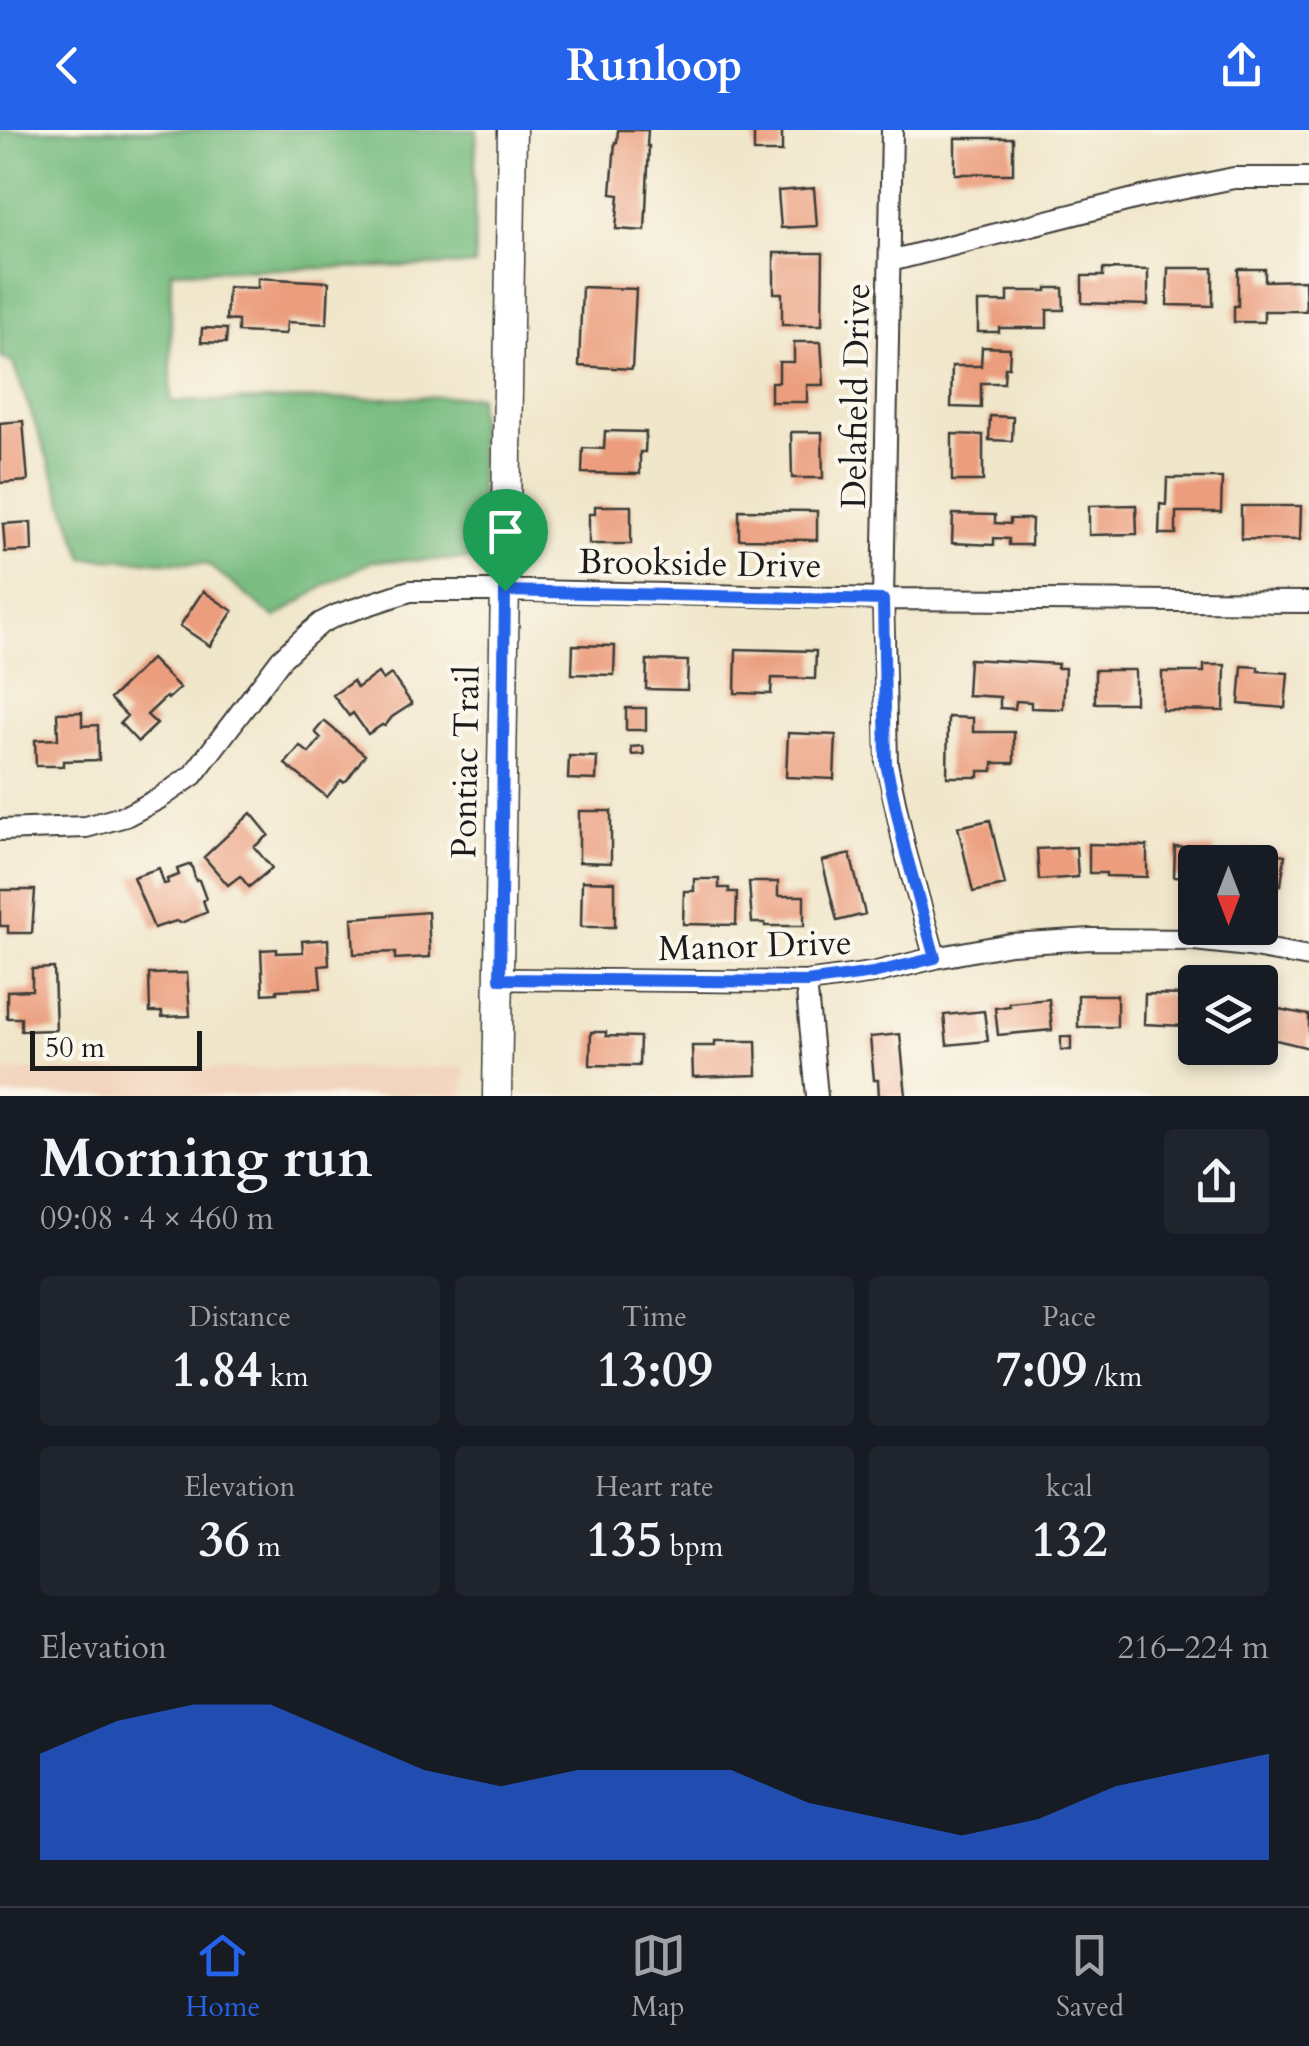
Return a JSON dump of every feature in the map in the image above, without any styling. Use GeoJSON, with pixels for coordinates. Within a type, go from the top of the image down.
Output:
{"type":"FeatureCollection","features":[{"type":"Feature","properties":{"kind":"main road","name":"Pontiac Trail"},"geometry":{"type":"LineString","coordinates":[[498,1096],[512,130]]}},
{"type":"Feature","properties":{"kind":"street","name":"Delafield Drive"},"geometry":{"type":"LineString","coordinates":[[892,130],[883,600],[886,764],[935,958]]}},
{"type":"Feature","properties":{"kind":"street"},"geometry":{"type":"LineString","coordinates":[[890,262],[1234,178],[1309,178]]}},
{"type":"Feature","properties":{"kind":"street","name":"Brookside Drive"},"geometry":{"type":"LineString","coordinates":[[0,830],[86,827],[126,816],[160,798],[193,775],[281,659],[321,623],[410,591],[883,600],[1309,602]]}},
{"type":"Feature","properties":{"kind":"street","name":"Manor Drive"},"geometry":{"type":"LineString","coordinates":[[500,979],[806,982],[873,973],[1010,944],[1127,938],[1194,940],[1309,957]]}},
{"type":"Feature","properties":{"kind":"street"},"geometry":{"type":"LineString","coordinates":[[806,982],[817,1096]]}},
{"type":"Feature","properties":{"kind":"shaded area"},"geometry":{"type":"Polygon","coordinates":[[[465,1067],[464,1096],[0,1096],[0,1071],[465,1067]]]}},
{"type":"Feature","properties":{"kind":"green space"},"geometry":{"type":"Polygon","coordinates":[[[0,130],[477,130],[475,265],[171,271],[171,402],[478,396],[482,559],[373,561],[275,618],[207,564],[84,558],[13,363],[0,356],[0,130]]]}},
{"type":"Feature","properties":{"kind":"building"},"geometry":{"type":"Polygon","coordinates":[[[618,130],[648,130],[645,231],[616,229],[619,195],[611,194],[618,130]]]}},
{"type":"Feature","properties":{"kind":"building"},"geometry":{"type":"Polygon","coordinates":[[[754,130],[782,130],[782,152],[754,152],[754,130]]]}},
{"type":"Feature","properties":{"kind":"building"},"geometry":{"type":"Polygon","coordinates":[[[955,138],[1013,138],[1013,174],[955,174],[955,138]]]}},
{"type":"Feature","properties":{"kind":"building"},"geometry":{"type":"Polygon","coordinates":[[[814,188],[817,226],[781,228],[778,191],[814,188]]]}},
{"type":"Feature","properties":{"kind":"building"},"geometry":{"type":"Polygon","coordinates":[[[774,253],[823,253],[822,325],[782,325],[782,293],[774,293],[774,253]]]}},
{"type":"Feature","properties":{"kind":"building"},"geometry":{"type":"Polygon","coordinates":[[[1168,268],[1213,268],[1213,306],[1167,305],[1168,268]]]}},
{"type":"Feature","properties":{"kind":"building"},"geometry":{"type":"Polygon","coordinates":[[[1103,269],[1148,270],[1148,305],[1082,303],[1082,276],[1103,276],[1103,269]]]}},
{"type":"Feature","properties":{"kind":"building"},"geometry":{"type":"Polygon","coordinates":[[[1238,269],[1265,269],[1265,281],[1305,280],[1306,311],[1264,311],[1264,322],[1234,322],[1238,269]]]}},
{"type":"Feature","properties":{"kind":"building"},"geometry":{"type":"Polygon","coordinates":[[[258,278],[329,282],[327,324],[287,322],[286,334],[238,332],[238,321],[226,320],[228,287],[258,288],[258,278]]]}},
{"type":"Feature","properties":{"kind":"building"},"geometry":{"type":"Polygon","coordinates":[[[582,287],[636,289],[632,369],[579,366],[582,287]]]}},
{"type":"Feature","properties":{"kind":"building"},"geometry":{"type":"Polygon","coordinates":[[[1063,288],[1064,310],[1047,310],[1047,328],[978,332],[978,302],[1008,302],[1008,291],[1063,288]]]}},
{"type":"Feature","properties":{"kind":"building"},"geometry":{"type":"Polygon","coordinates":[[[202,328],[227,329],[226,343],[201,342],[202,328]]]}},
{"type":"Feature","properties":{"kind":"building"},"geometry":{"type":"Polygon","coordinates":[[[794,342],[821,342],[824,385],[807,385],[807,402],[771,402],[771,382],[779,382],[779,362],[794,362],[794,342]]]}},
{"type":"Feature","properties":{"kind":"building"},"geometry":{"type":"Polygon","coordinates":[[[982,347],[1010,348],[1004,383],[981,383],[981,408],[951,407],[952,366],[981,366],[982,347]]]}},
{"type":"Feature","properties":{"kind":"building"},"geometry":{"type":"Polygon","coordinates":[[[990,416],[1013,417],[1012,441],[989,440],[990,416]]]}},
{"type":"Feature","properties":{"kind":"building"},"geometry":{"type":"Polygon","coordinates":[[[23,421],[28,481],[0,483],[0,423],[23,421]]]}},
{"type":"Feature","properties":{"kind":"building"},"geometry":{"type":"Polygon","coordinates":[[[605,431],[646,432],[645,452],[640,452],[640,474],[582,473],[583,448],[604,449],[605,431]]]}},
{"type":"Feature","properties":{"kind":"building"},"geometry":{"type":"Polygon","coordinates":[[[791,432],[822,432],[823,478],[792,478],[791,432]]]}},
{"type":"Feature","properties":{"kind":"building"},"geometry":{"type":"Polygon","coordinates":[[[952,434],[983,435],[983,481],[952,481],[952,434]]]}},
{"type":"Feature","properties":{"kind":"building"},"geometry":{"type":"Polygon","coordinates":[[[1167,478],[1222,478],[1221,512],[1176,512],[1176,534],[1159,534],[1160,504],[1166,505],[1167,478]]]}},
{"type":"Feature","properties":{"kind":"building"},"geometry":{"type":"Polygon","coordinates":[[[1136,505],[1137,534],[1089,535],[1089,506],[1136,505]]]}},
{"type":"Feature","properties":{"kind":"building"},"geometry":{"type":"Polygon","coordinates":[[[595,506],[631,506],[631,544],[589,544],[589,514],[595,514],[595,506]]]}},
{"type":"Feature","properties":{"kind":"building"},"geometry":{"type":"Polygon","coordinates":[[[1241,506],[1301,506],[1300,540],[1241,539],[1241,506]]]}},
{"type":"Feature","properties":{"kind":"building"},"geometry":{"type":"Polygon","coordinates":[[[739,510],[817,511],[817,540],[739,539],[739,510]]]}},
{"type":"Feature","properties":{"kind":"building"},"geometry":{"type":"Polygon","coordinates":[[[953,514],[995,515],[995,523],[1010,524],[1010,519],[1032,519],[1031,545],[1009,545],[1009,539],[994,538],[994,545],[952,543],[953,514]]]}},
{"type":"Feature","properties":{"kind":"building"},"geometry":{"type":"Polygon","coordinates":[[[31,522],[32,551],[5,552],[3,524],[31,522]]]}},
{"type":"Feature","properties":{"kind":"building"},"geometry":{"type":"Polygon","coordinates":[[[203,591],[233,611],[210,646],[180,626],[203,591]]]}},
{"type":"Feature","properties":{"kind":"building"},"geometry":{"type":"Polygon","coordinates":[[[573,645],[615,646],[614,675],[572,674],[573,645]]]}},
{"type":"Feature","properties":{"kind":"building"},"geometry":{"type":"Polygon","coordinates":[[[736,649],[816,651],[815,679],[772,678],[771,694],[735,693],[736,649]]]}},
{"type":"Feature","properties":{"kind":"building"},"geometry":{"type":"Polygon","coordinates":[[[151,659],[180,688],[147,715],[157,724],[138,742],[120,723],[127,716],[110,699],[151,659]]]}},
{"type":"Feature","properties":{"kind":"building"},"geometry":{"type":"Polygon","coordinates":[[[969,659],[1058,664],[1057,668],[1065,668],[1063,709],[1031,708],[1031,702],[1016,701],[1015,709],[1000,708],[1000,697],[967,695],[969,659]]]}},
{"type":"Feature","properties":{"kind":"building"},"geometry":{"type":"Polygon","coordinates":[[[647,660],[688,661],[687,690],[646,689],[647,660]]]}},
{"type":"Feature","properties":{"kind":"building"},"geometry":{"type":"Polygon","coordinates":[[[1204,665],[1225,665],[1224,711],[1162,710],[1162,672],[1204,672],[1204,665]]]}},
{"type":"Feature","properties":{"kind":"building"},"geometry":{"type":"Polygon","coordinates":[[[1242,666],[1288,673],[1285,708],[1239,704],[1242,666]]]}},
{"type":"Feature","properties":{"kind":"building"},"geometry":{"type":"Polygon","coordinates":[[[1095,670],[1135,670],[1135,703],[1095,703],[1095,670]]]}},
{"type":"Feature","properties":{"kind":"building"},"geometry":{"type":"Polygon","coordinates":[[[378,673],[383,680],[391,674],[412,704],[368,734],[333,695],[353,681],[357,688],[378,673]]]}},
{"type":"Feature","properties":{"kind":"building"},"geometry":{"type":"Polygon","coordinates":[[[626,708],[646,708],[646,730],[626,730],[626,708]]]}},
{"type":"Feature","properties":{"kind":"building"},"geometry":{"type":"Polygon","coordinates":[[[82,712],[82,726],[98,725],[99,760],[36,766],[35,740],[58,739],[57,713],[82,712]]]}},
{"type":"Feature","properties":{"kind":"building"},"geometry":{"type":"Polygon","coordinates":[[[948,717],[973,718],[973,732],[1014,732],[1014,763],[993,763],[993,771],[979,771],[979,777],[947,777],[948,717]]]}},
{"type":"Feature","properties":{"kind":"building"},"geometry":{"type":"Polygon","coordinates":[[[324,721],[365,755],[347,780],[341,780],[327,797],[285,764],[300,746],[309,753],[321,738],[315,732],[324,721]]]}},
{"type":"Feature","properties":{"kind":"building"},"geometry":{"type":"Polygon","coordinates":[[[788,733],[836,735],[834,779],[786,777],[788,733]]]}},
{"type":"Feature","properties":{"kind":"building"},"geometry":{"type":"Polygon","coordinates":[[[643,746],[644,754],[632,755],[631,747],[643,746]]]}},
{"type":"Feature","properties":{"kind":"building"},"geometry":{"type":"Polygon","coordinates":[[[569,756],[597,757],[596,780],[568,779],[569,756]]]}},
{"type":"Feature","properties":{"kind":"building"},"geometry":{"type":"Polygon","coordinates":[[[579,811],[611,811],[611,863],[579,862],[579,811]]]}},
{"type":"Feature","properties":{"kind":"building"},"geometry":{"type":"Polygon","coordinates":[[[251,813],[269,835],[254,847],[272,868],[249,887],[240,876],[228,885],[204,857],[251,813]]]}},
{"type":"Feature","properties":{"kind":"building"},"geometry":{"type":"Polygon","coordinates":[[[990,820],[1005,885],[973,892],[958,827],[990,820]]]}},
{"type":"Feature","properties":{"kind":"building"},"geometry":{"type":"Polygon","coordinates":[[[1089,844],[1147,846],[1147,877],[1089,873],[1089,844]]]}},
{"type":"Feature","properties":{"kind":"building"},"geometry":{"type":"Polygon","coordinates":[[[1076,847],[1078,877],[1039,880],[1037,849],[1076,847]]]}},
{"type":"Feature","properties":{"kind":"building"},"geometry":{"type":"Polygon","coordinates":[[[1175,847],[1178,847],[1178,877],[1174,877],[1175,847]]]}},
{"type":"Feature","properties":{"kind":"building"},"geometry":{"type":"Polygon","coordinates":[[[850,854],[865,914],[837,921],[822,861],[850,854]]]}},
{"type":"Feature","properties":{"kind":"building"},"geometry":{"type":"Polygon","coordinates":[[[1278,854],[1285,855],[1281,885],[1278,885],[1278,854]]]}},
{"type":"Feature","properties":{"kind":"building"},"geometry":{"type":"Polygon","coordinates":[[[191,864],[206,899],[203,900],[207,912],[181,923],[154,928],[133,877],[159,868],[164,884],[179,875],[177,869],[191,864]]]}},
{"type":"Feature","properties":{"kind":"building"},"geometry":{"type":"Polygon","coordinates":[[[694,879],[719,879],[719,888],[737,892],[736,925],[683,924],[684,891],[694,891],[694,879]]]}},
{"type":"Feature","properties":{"kind":"building"},"geometry":{"type":"Polygon","coordinates":[[[582,881],[615,882],[615,927],[581,927],[582,881]]]}},
{"type":"Feature","properties":{"kind":"building"},"geometry":{"type":"Polygon","coordinates":[[[749,882],[778,882],[778,896],[804,896],[804,926],[752,923],[749,882]]]}},
{"type":"Feature","properties":{"kind":"building"},"geometry":{"type":"Polygon","coordinates":[[[0,890],[35,890],[32,933],[8,933],[8,926],[0,926],[0,890]]]}},
{"type":"Feature","properties":{"kind":"building"},"geometry":{"type":"Polygon","coordinates":[[[428,912],[430,957],[395,959],[395,952],[354,954],[352,918],[428,912]]]}},
{"type":"Feature","properties":{"kind":"building"},"geometry":{"type":"Polygon","coordinates":[[[328,939],[329,965],[319,966],[321,988],[263,994],[261,950],[303,952],[302,941],[328,939]]]}},
{"type":"Feature","properties":{"kind":"building"},"geometry":{"type":"Polygon","coordinates":[[[54,968],[56,1030],[21,1031],[21,1018],[7,1018],[7,991],[32,990],[32,969],[54,968]]]}},
{"type":"Feature","properties":{"kind":"building"},"geometry":{"type":"Polygon","coordinates":[[[187,973],[190,1016],[162,1017],[162,1012],[150,1012],[149,974],[187,973]]]}},
{"type":"Feature","properties":{"kind":"building"},"geometry":{"type":"Polygon","coordinates":[[[1145,994],[1178,995],[1178,1026],[1144,1024],[1145,994]]]}},
{"type":"Feature","properties":{"kind":"building"},"geometry":{"type":"Polygon","coordinates":[[[1078,995],[1117,995],[1117,1027],[1078,1027],[1078,995]]]}},
{"type":"Feature","properties":{"kind":"building"},"geometry":{"type":"Polygon","coordinates":[[[1049,999],[1052,1030],[998,1035],[995,1008],[1049,999]]]}},
{"type":"Feature","properties":{"kind":"building"},"geometry":{"type":"Polygon","coordinates":[[[1279,1009],[1309,1015],[1309,1048],[1278,1040],[1279,1009]]]}},
{"type":"Feature","properties":{"kind":"building"},"geometry":{"type":"Polygon","coordinates":[[[984,1011],[988,1041],[947,1045],[944,1015],[984,1011]]]}},
{"type":"Feature","properties":{"kind":"building"},"geometry":{"type":"Polygon","coordinates":[[[591,1032],[640,1037],[639,1066],[590,1065],[591,1032]]]}},
{"type":"Feature","properties":{"kind":"building"},"geometry":{"type":"Polygon","coordinates":[[[900,1034],[906,1096],[879,1096],[870,1037],[900,1034]]]}},
{"type":"Feature","properties":{"kind":"building"},"geometry":{"type":"Polygon","coordinates":[[[1061,1037],[1071,1037],[1071,1050],[1061,1050],[1061,1037]]]}},
{"type":"Feature","properties":{"kind":"building"},"geometry":{"type":"Polygon","coordinates":[[[715,1041],[756,1041],[757,1075],[693,1077],[692,1046],[715,1046],[715,1041]]]}},
{"type":"Feature","properties":{"kind":"route"},"geometry":{"type":"LineString","coordinates":[[505,591],[883,600],[886,764],[935,958],[873,973],[806,982],[500,979],[505,591]]}}]}
